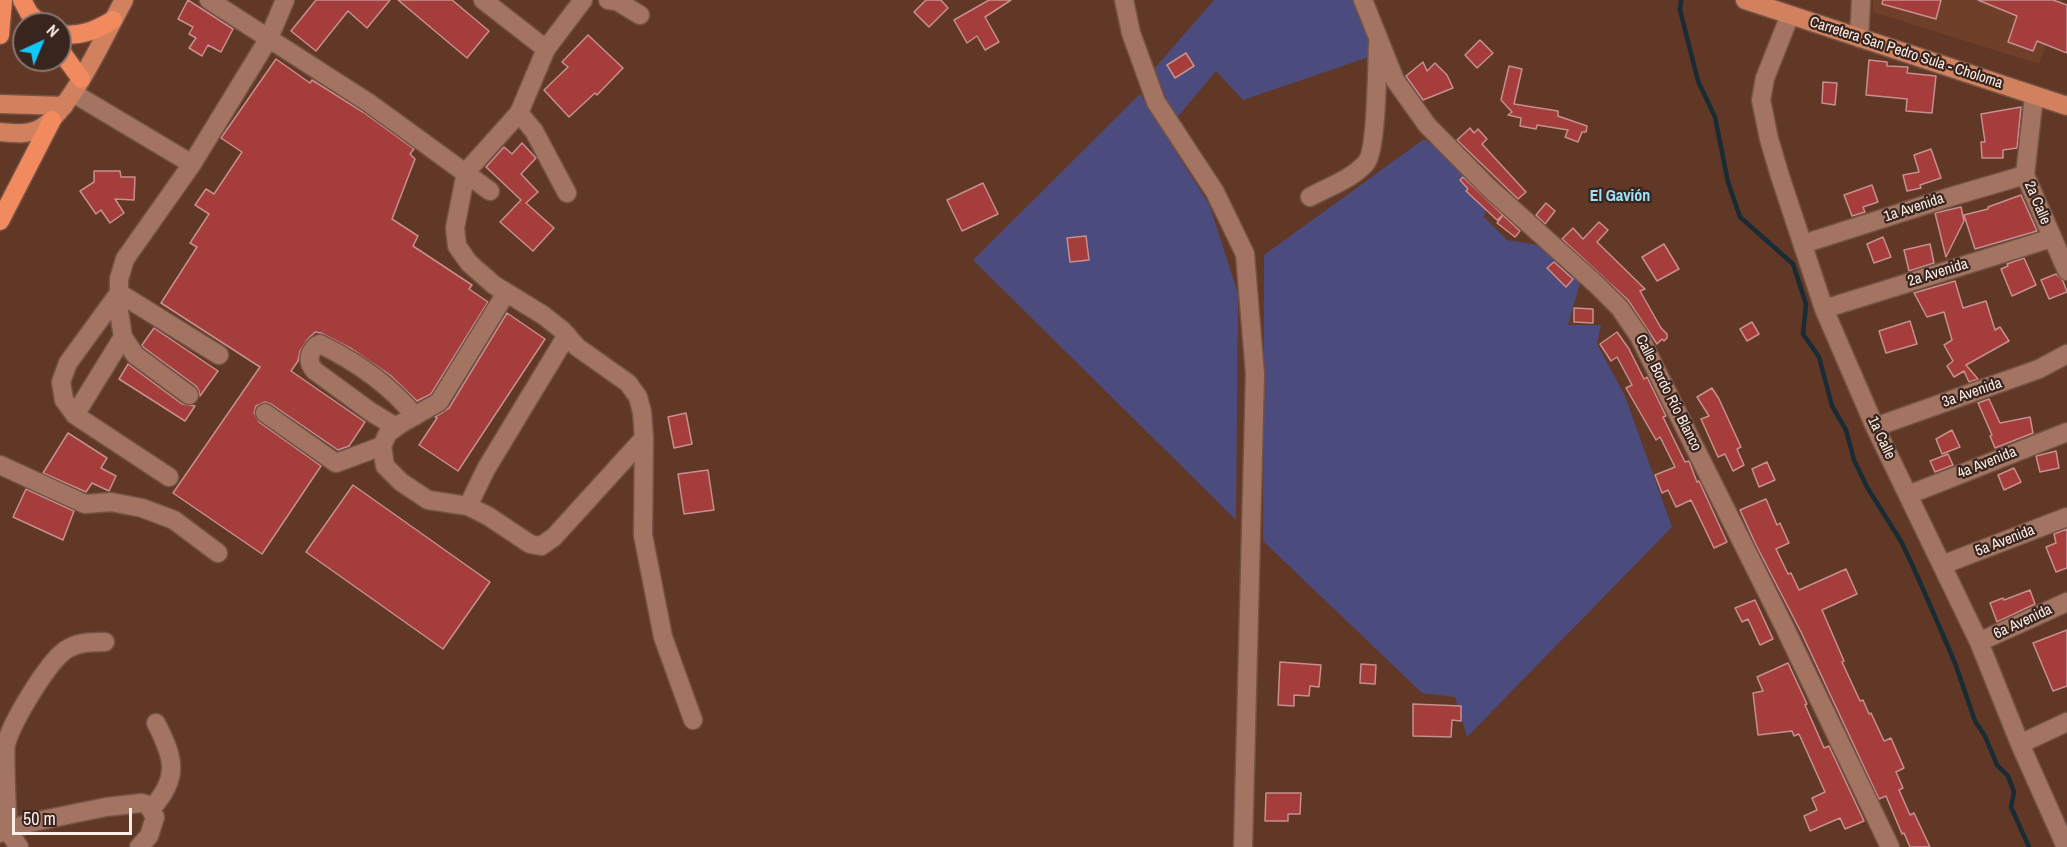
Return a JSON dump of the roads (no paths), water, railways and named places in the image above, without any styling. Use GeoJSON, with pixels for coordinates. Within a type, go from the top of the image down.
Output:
{"type":"FeatureCollection","features":[{"type":"Feature","properties":{"kind":"highway"},"geometry":{"type":"LineString","coordinates":[[0,35],[3,0]]}},
{"type":"Feature","properties":{"kind":"highway"},"geometry":{"type":"LineString","coordinates":[[72,35],[89,32],[113,20]]}},
{"type":"Feature","properties":{"kind":"highway"},"geometry":{"type":"LineString","coordinates":[[0,221],[68,99],[64,72]]}},
{"type":"Feature","properties":{"kind":"main road"},"geometry":{"type":"LineString","coordinates":[[0,132],[22,133],[37,130],[68,99],[124,0]]}},
{"type":"Feature","properties":{"kind":"main road","name":"Carretera San Pedro Sula - Choloma"},"geometry":{"type":"LineString","coordinates":[[1745,0],[2067,106]]}},
{"type":"Feature","properties":{"kind":"main road"},"geometry":{"type":"LineString","coordinates":[[0,104],[68,99]]}},
{"type":"Feature","properties":{"kind":"street"},"geometry":{"type":"LineString","coordinates":[[208,0],[369,103],[490,191]]}},
{"type":"Feature","properties":{"kind":"street"},"geometry":{"type":"LineString","coordinates":[[189,395],[135,355],[123,337],[119,312],[119,279],[125,259],[192,164],[269,38],[285,0]]}},
{"type":"Feature","properties":{"kind":"street"},"geometry":{"type":"LineString","coordinates":[[483,0],[546,49]]}},
{"type":"Feature","properties":{"kind":"street"},"geometry":{"type":"LineString","coordinates":[[608,0],[617,1],[640,15]]}},
{"type":"Feature","properties":{"kind":"street"},"geometry":{"type":"LineString","coordinates":[[1124,0],[1131,33],[1156,102],[1215,192],[1245,254],[1255,374],[1243,847]]}},
{"type":"Feature","properties":{"kind":"street","name":"Calle Bordo Río Blanco"},"geometry":{"type":"LineString","coordinates":[[1363,0],[1395,80],[1427,124],[1488,187],[1598,286],[1620,308],[1639,336],[1784,626],[1890,847]]}},
{"type":"Feature","properties":{"kind":"street"},"geometry":{"type":"LineString","coordinates":[[1859,38],[1861,0]]}},
{"type":"Feature","properties":{"kind":"street"},"geometry":{"type":"LineString","coordinates":[[584,1],[546,49],[519,113],[466,172],[455,228],[457,246],[469,263],[494,285],[543,315],[567,335],[577,347],[628,383],[638,397],[644,438],[643,535],[663,637],[693,720]]}},
{"type":"Feature","properties":{"kind":"street","name":"1a Calle"},"geometry":{"type":"LineString","coordinates":[[1790,15],[1765,78],[1761,100],[1768,139],[1824,309],[1875,427],[1979,642],[2020,744],[2065,837]]}},
{"type":"Feature","properties":{"kind":"street"},"geometry":{"type":"LineString","coordinates":[[1310,197],[1357,172],[1368,162],[1373,135],[1379,39]]}},
{"type":"Feature","properties":{"kind":"street","name":"2a Calle"},"geometry":{"type":"LineString","coordinates":[[2034,96],[2025,175],[2067,271]]}},
{"type":"Feature","properties":{"kind":"street"},"geometry":{"type":"LineString","coordinates":[[68,99],[192,164]]}},
{"type":"Feature","properties":{"kind":"street"},"geometry":{"type":"LineString","coordinates":[[519,113],[534,131],[567,193]]}},
{"type":"Feature","properties":{"kind":"street","name":"1a Avenida"},"geometry":{"type":"LineString","coordinates":[[1803,244],[2025,175]]}},
{"type":"Feature","properties":{"kind":"street","name":"2a Avenida"},"geometry":{"type":"LineString","coordinates":[[1824,309],[2052,237]]}},
{"type":"Feature","properties":{"kind":"street"},"geometry":{"type":"LineString","coordinates":[[119,293],[219,355]]}},
{"type":"Feature","properties":{"kind":"street"},"geometry":{"type":"LineString","coordinates":[[119,293],[69,363],[61,382],[64,400],[75,415],[169,477]]}},
{"type":"Feature","properties":{"kind":"street"},"geometry":{"type":"LineString","coordinates":[[506,293],[439,402],[388,433],[382,446],[385,466],[401,482],[428,500],[468,506],[488,516],[530,544],[542,546],[554,537],[644,438]]}},
{"type":"Feature","properties":{"kind":"street"},"geometry":{"type":"LineString","coordinates":[[468,506],[486,469],[567,335]]}},
{"type":"Feature","properties":{"kind":"street"},"geometry":{"type":"LineString","coordinates":[[75,415],[123,337]]}},
{"type":"Feature","properties":{"kind":"street"},"geometry":{"type":"LineString","coordinates":[[396,427],[315,371],[309,360],[316,346],[320,344],[352,361],[399,396],[415,416]]}},
{"type":"Feature","properties":{"kind":"street","name":"3a Avenida"},"geometry":{"type":"LineString","coordinates":[[1875,427],[2039,369],[2067,354]]}},
{"type":"Feature","properties":{"kind":"street"},"geometry":{"type":"LineString","coordinates":[[265,413],[336,463],[382,446]]}},
{"type":"Feature","properties":{"kind":"street","name":"4a Avenida"},"geometry":{"type":"LineString","coordinates":[[1908,495],[2067,432]]}},
{"type":"Feature","properties":{"kind":"street"},"geometry":{"type":"LineString","coordinates":[[0,465],[85,504],[111,502],[142,508],[174,520],[218,553]]}},
{"type":"Feature","properties":{"kind":"street","name":"5a Avenida"},"geometry":{"type":"LineString","coordinates":[[1942,566],[2067,517]]}},
{"type":"Feature","properties":{"kind":"street","name":"6a Avenida"},"geometry":{"type":"LineString","coordinates":[[1979,642],[2067,602]]}},
{"type":"Feature","properties":{"kind":"street"},"geometry":{"type":"LineString","coordinates":[[19,847],[4,832],[5,746],[12,729],[37,685],[58,655],[83,642],[105,642]]}},
{"type":"Feature","properties":{"kind":"street"},"geometry":{"type":"LineString","coordinates":[[2020,744],[2067,722]]}},
{"type":"Feature","properties":{"kind":"street"},"geometry":{"type":"LineString","coordinates":[[151,809],[164,796],[173,776],[167,744],[156,723]]}},
{"type":"Feature","properties":{"kind":"street"},"geometry":{"type":"LineString","coordinates":[[4,832],[33,822],[106,807],[142,803],[148,805],[155,818],[149,836],[139,847]]}},
{"type":"Feature","properties":{"kind":"waterway"},"geometry":{"type":"LineString","coordinates":[[1681,0],[1680,10],[1698,81],[1715,117],[1728,182],[1740,217],[1793,264],[1806,304],[1803,334],[1819,357],[1832,406],[1846,430],[1854,460],[1867,487],[1902,543],[1920,582],[1955,663],[1975,721],[1985,736],[1997,765],[2008,776],[2014,792],[2011,807],[2029,847]]}},
{"type":"Feature","properties":{"kind":"district","name":"El Gavión"},"geometry":{"type":"Point","coordinates":[1620,197]}}]}
